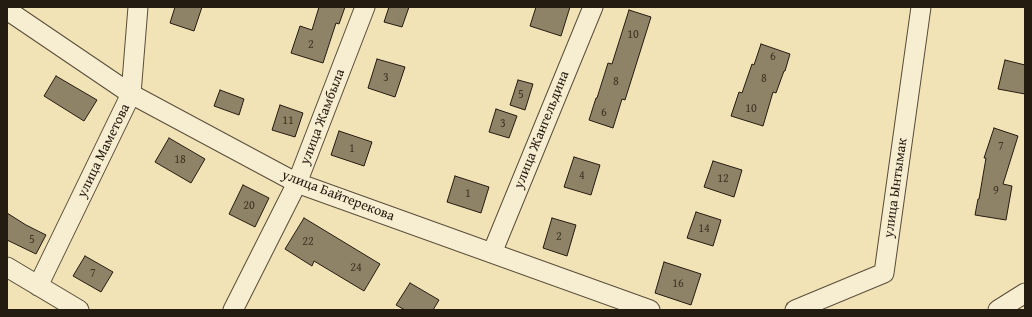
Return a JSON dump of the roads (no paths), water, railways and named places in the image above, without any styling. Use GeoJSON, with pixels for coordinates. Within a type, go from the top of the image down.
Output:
{"type":"FeatureCollection","features":[{"type":"Feature","properties":{"kind":"street","name":"улица Маметова"},"geometry":{"type":"LineString","coordinates":[[38,286],[131,94],[138,7]]}},
{"type":"Feature","properties":{"kind":"street","name":"улица Жамбыла"},"geometry":{"type":"LineString","coordinates":[[232,310],[297,183],[365,7]]}},
{"type":"Feature","properties":{"kind":"street","name":"улица Жангельдина"},"geometry":{"type":"LineString","coordinates":[[492,253],[593,7]]}},
{"type":"Feature","properties":{"kind":"street","name":"улица Ынтымак"},"geometry":{"type":"LineString","coordinates":[[795,310],[884,273],[921,7]]}},
{"type":"Feature","properties":{"kind":"street","name":"улица Байтерекова"},"geometry":{"type":"LineString","coordinates":[[7,10],[131,94],[297,183],[650,310]]}},
{"type":"Feature","properties":{"kind":"street"},"geometry":{"type":"LineString","coordinates":[[7,267],[79,310]]}}]}
